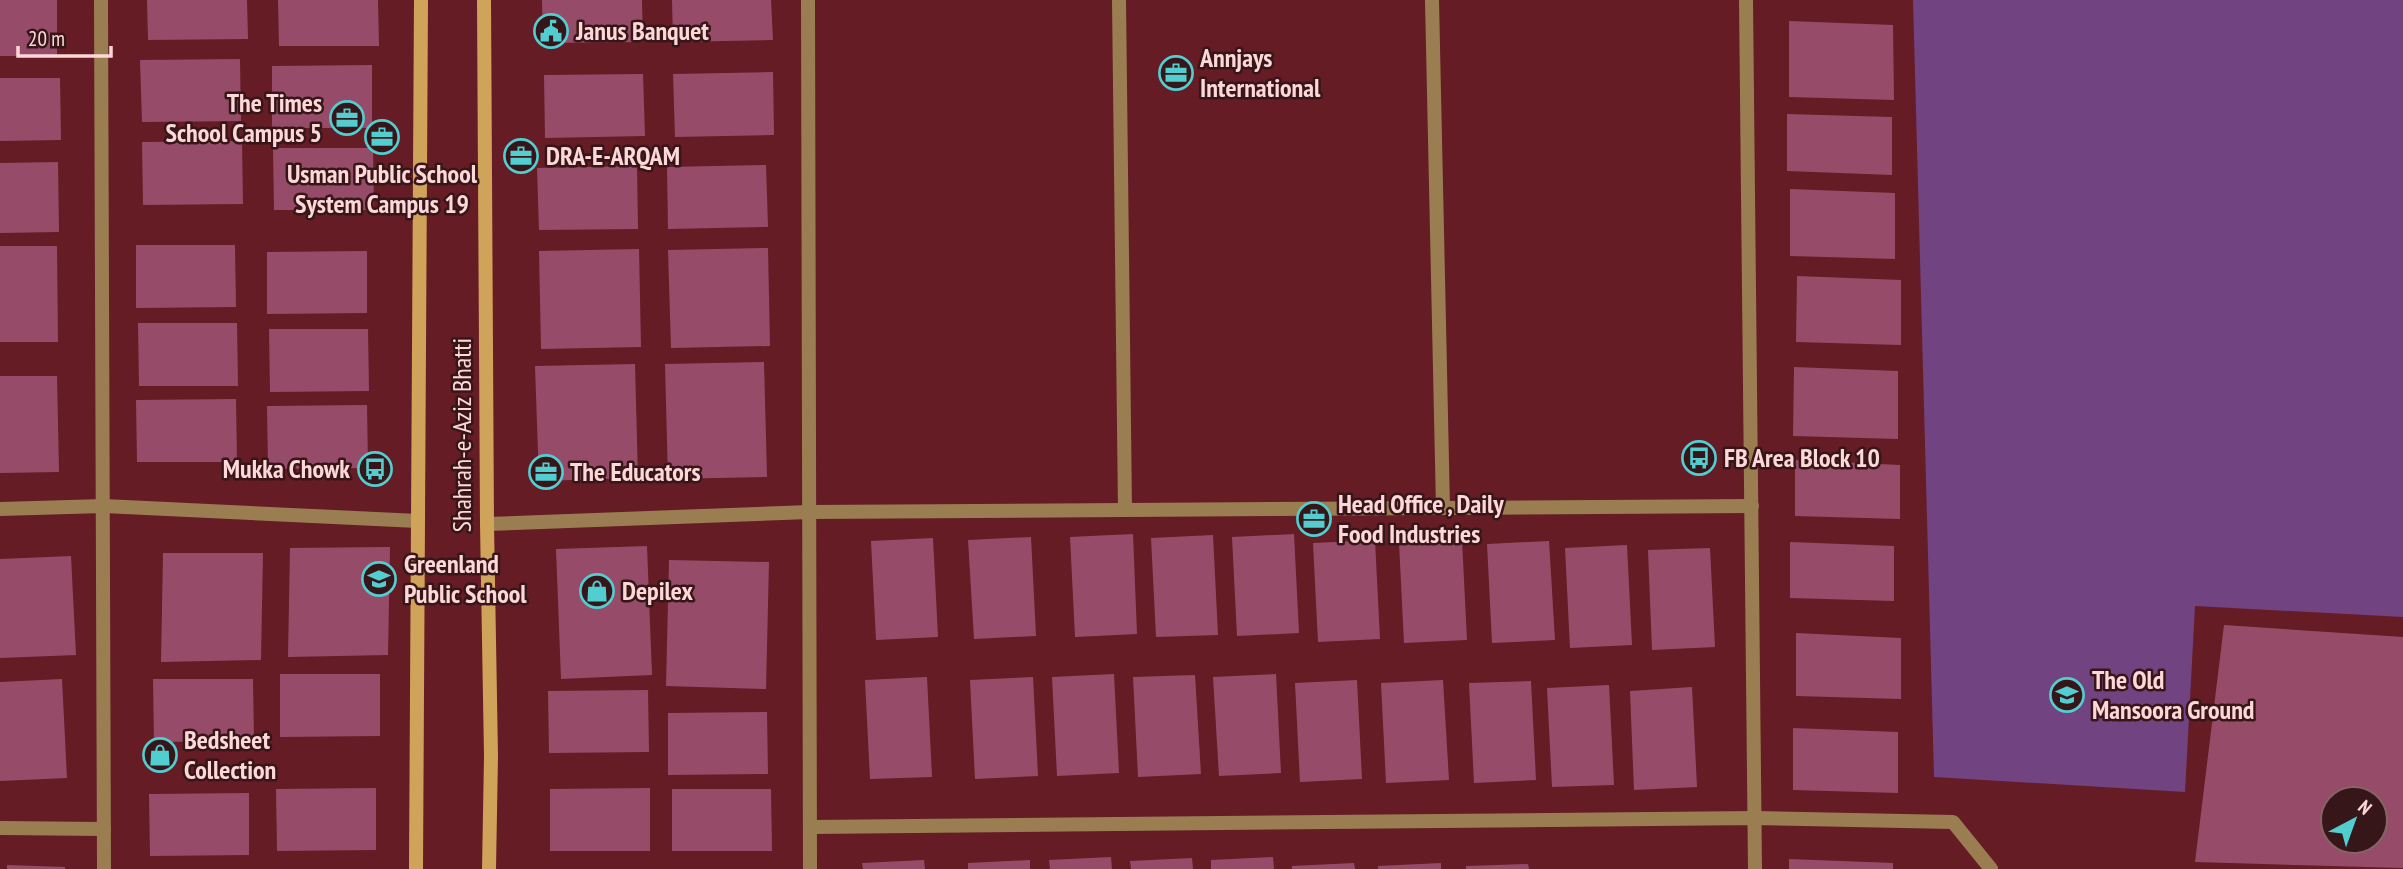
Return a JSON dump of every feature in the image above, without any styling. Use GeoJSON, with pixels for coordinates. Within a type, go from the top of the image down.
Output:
{"type":"FeatureCollection","features":[{"type":"Feature","properties":{"kind":"main road","name":"Shahrah-e-Aziz Bhatti"},"geometry":{"type":"LineString","coordinates":[[416,869],[421,0]]}},
{"type":"Feature","properties":{"kind":"main road","name":"Shahrah-e-Aziz Bhatti"},"geometry":{"type":"LineString","coordinates":[[484,0],[491,756],[489,869]]}},
{"type":"Feature","properties":{"kind":"street"},"geometry":{"type":"LineString","coordinates":[[101,0],[104,869]]}},
{"type":"Feature","properties":{"kind":"street"},"geometry":{"type":"LineString","coordinates":[[808,0],[810,869]]}},
{"type":"Feature","properties":{"kind":"street"},"geometry":{"type":"LineString","coordinates":[[1119,0],[1125,510]]}},
{"type":"Feature","properties":{"kind":"street"},"geometry":{"type":"LineString","coordinates":[[1432,0],[1443,508]]}},
{"type":"Feature","properties":{"kind":"street"},"geometry":{"type":"LineString","coordinates":[[1746,0],[1755,869]]}},
{"type":"Feature","properties":{"kind":"street"},"geometry":{"type":"LineString","coordinates":[[0,509],[104,506],[418,521]]}},
{"type":"Feature","properties":{"kind":"street"},"geometry":{"type":"LineString","coordinates":[[487,524],[809,512],[1752,506]]}},
{"type":"Feature","properties":{"kind":"street"},"geometry":{"type":"LineString","coordinates":[[810,827],[1755,818],[1952,822],[1990,869]]}},
{"type":"Feature","properties":{"kind":"street"},"geometry":{"type":"LineString","coordinates":[[0,828],[104,830]]}},
{"type":"Feature","properties":{"kind":"shaded area"},"geometry":{"type":"Polygon","coordinates":[[[1913,0],[2403,0],[2403,617],[2195,606],[2185,792],[1934,777],[1913,0]]]}},
{"type":"Feature","properties":{"kind":"building"},"geometry":{"type":"Polygon","coordinates":[[[0,0],[57,0],[57,56],[0,56],[0,0]]]}},
{"type":"Feature","properties":{"kind":"building"},"geometry":{"type":"Polygon","coordinates":[[[147,0],[247,0],[248,39],[148,40],[147,0]]]}},
{"type":"Feature","properties":{"kind":"building"},"geometry":{"type":"Polygon","coordinates":[[[278,0],[378,0],[379,46],[279,46],[278,0]]]}},
{"type":"Feature","properties":{"kind":"building"},"geometry":{"type":"Polygon","coordinates":[[[542,0],[642,0],[643,42],[543,43],[542,0]]]}},
{"type":"Feature","properties":{"kind":"building"},"geometry":{"type":"Polygon","coordinates":[[[672,0],[771,0],[773,40],[673,42],[672,0]]]}},
{"type":"Feature","properties":{"kind":"building"},"geometry":{"type":"Polygon","coordinates":[[[1789,21],[1893,25],[1894,100],[1789,97],[1789,21]]]}},
{"type":"Feature","properties":{"kind":"building"},"geometry":{"type":"Polygon","coordinates":[[[240,59],[241,121],[142,122],[140,60],[240,59]]]}},
{"type":"Feature","properties":{"kind":"building"},"geometry":{"type":"Polygon","coordinates":[[[372,65],[372,128],[272,128],[272,66],[372,65]]]}},
{"type":"Feature","properties":{"kind":"building"},"geometry":{"type":"Polygon","coordinates":[[[773,72],[774,135],[675,137],[673,74],[773,72]]]}},
{"type":"Feature","properties":{"kind":"building"},"geometry":{"type":"Polygon","coordinates":[[[643,74],[645,136],[545,138],[544,75],[643,74]]]}},
{"type":"Feature","properties":{"kind":"building"},"geometry":{"type":"Polygon","coordinates":[[[0,78],[60,78],[61,140],[0,141],[0,78]]]}},
{"type":"Feature","properties":{"kind":"building"},"geometry":{"type":"Polygon","coordinates":[[[1787,114],[1892,117],[1892,175],[1787,171],[1787,114]]]}},
{"type":"Feature","properties":{"kind":"building"},"geometry":{"type":"Polygon","coordinates":[[[242,141],[243,204],[143,205],[142,142],[242,141]]]}},
{"type":"Feature","properties":{"kind":"building"},"geometry":{"type":"Polygon","coordinates":[[[273,148],[373,148],[374,210],[274,210],[273,148]]]}},
{"type":"Feature","properties":{"kind":"building"},"geometry":{"type":"Polygon","coordinates":[[[58,162],[59,232],[0,233],[0,163],[58,162]]]}},
{"type":"Feature","properties":{"kind":"building"},"geometry":{"type":"Polygon","coordinates":[[[766,165],[768,227],[668,229],[667,167],[766,165]]]}},
{"type":"Feature","properties":{"kind":"building"},"geometry":{"type":"Polygon","coordinates":[[[637,166],[638,229],[539,230],[537,168],[637,166]]]}},
{"type":"Feature","properties":{"kind":"building"},"geometry":{"type":"Polygon","coordinates":[[[1790,189],[1895,193],[1895,259],[1790,256],[1790,189]]]}},
{"type":"Feature","properties":{"kind":"building"},"geometry":{"type":"Polygon","coordinates":[[[136,245],[235,245],[236,307],[136,308],[136,245]]]}},
{"type":"Feature","properties":{"kind":"building"},"geometry":{"type":"Polygon","coordinates":[[[0,246],[57,246],[58,342],[0,342],[0,246]]]}},
{"type":"Feature","properties":{"kind":"building"},"geometry":{"type":"Polygon","coordinates":[[[768,248],[770,346],[671,348],[668,250],[768,248]]]}},
{"type":"Feature","properties":{"kind":"building"},"geometry":{"type":"Polygon","coordinates":[[[639,249],[641,347],[541,349],[539,251],[639,249]]]}},
{"type":"Feature","properties":{"kind":"building"},"geometry":{"type":"Polygon","coordinates":[[[367,251],[367,313],[267,314],[267,252],[367,251]]]}},
{"type":"Feature","properties":{"kind":"building"},"geometry":{"type":"Polygon","coordinates":[[[1797,276],[1901,280],[1901,345],[1796,342],[1797,276]]]}},
{"type":"Feature","properties":{"kind":"building"},"geometry":{"type":"Polygon","coordinates":[[[138,323],[237,323],[238,386],[139,386],[138,323]]]}},
{"type":"Feature","properties":{"kind":"building"},"geometry":{"type":"Polygon","coordinates":[[[269,329],[368,329],[369,391],[270,392],[269,329]]]}},
{"type":"Feature","properties":{"kind":"building"},"geometry":{"type":"Polygon","coordinates":[[[764,362],[767,477],[668,479],[665,364],[764,362]]]}},
{"type":"Feature","properties":{"kind":"building"},"geometry":{"type":"Polygon","coordinates":[[[635,364],[638,478],[539,481],[535,366],[635,364]]]}},
{"type":"Feature","properties":{"kind":"building"},"geometry":{"type":"Polygon","coordinates":[[[1794,367],[1898,371],[1898,439],[1793,436],[1794,367]]]}},
{"type":"Feature","properties":{"kind":"building"},"geometry":{"type":"Polygon","coordinates":[[[0,376],[57,376],[59,472],[0,473],[0,376]]]}},
{"type":"Feature","properties":{"kind":"building"},"geometry":{"type":"Polygon","coordinates":[[[236,399],[237,462],[137,462],[136,400],[236,399]]]}},
{"type":"Feature","properties":{"kind":"building"},"geometry":{"type":"Polygon","coordinates":[[[367,405],[368,468],[268,469],[267,406],[367,405]]]}},
{"type":"Feature","properties":{"kind":"building"},"geometry":{"type":"Polygon","coordinates":[[[1795,460],[1900,465],[1900,519],[1795,516],[1795,460]]]}},
{"type":"Feature","properties":{"kind":"building"},"geometry":{"type":"Polygon","coordinates":[[[1133,534],[1137,634],[1075,637],[1070,537],[1133,534]]]}},
{"type":"Feature","properties":{"kind":"building"},"geometry":{"type":"Polygon","coordinates":[[[1294,534],[1299,633],[1237,636],[1232,537],[1294,534]]]}},
{"type":"Feature","properties":{"kind":"building"},"geometry":{"type":"Polygon","coordinates":[[[1213,535],[1218,635],[1156,637],[1151,538],[1213,535]]]}},
{"type":"Feature","properties":{"kind":"building"},"geometry":{"type":"Polygon","coordinates":[[[1031,537],[1036,636],[974,639],[968,540],[1031,537]]]}},
{"type":"Feature","properties":{"kind":"building"},"geometry":{"type":"Polygon","coordinates":[[[933,538],[938,637],[876,640],[871,541],[933,538]]]}},
{"type":"Feature","properties":{"kind":"building"},"geometry":{"type":"Polygon","coordinates":[[[1375,540],[1380,639],[1318,642],[1313,543],[1375,540]]]}},
{"type":"Feature","properties":{"kind":"building"},"geometry":{"type":"Polygon","coordinates":[[[1462,540],[1467,640],[1404,643],[1399,543],[1462,540]]]}},
{"type":"Feature","properties":{"kind":"building"},"geometry":{"type":"Polygon","coordinates":[[[1549,541],[1555,640],[1492,643],[1487,544],[1549,541]]]}},
{"type":"Feature","properties":{"kind":"building"},"geometry":{"type":"Polygon","coordinates":[[[1790,542],[1894,546],[1894,601],[1790,598],[1790,542]]]}},
{"type":"Feature","properties":{"kind":"building"},"geometry":{"type":"Polygon","coordinates":[[[1627,545],[1632,645],[1570,648],[1565,548],[1627,545]]]}},
{"type":"Feature","properties":{"kind":"building"},"geometry":{"type":"Polygon","coordinates":[[[647,546],[652,675],[561,679],[556,549],[647,546]]]}},
{"type":"Feature","properties":{"kind":"building"},"geometry":{"type":"Polygon","coordinates":[[[390,547],[388,655],[288,657],[290,548],[390,547]]]}},
{"type":"Feature","properties":{"kind":"building"},"geometry":{"type":"Polygon","coordinates":[[[1710,548],[1715,647],[1652,650],[1648,550],[1710,548]]]}},
{"type":"Feature","properties":{"kind":"building"},"geometry":{"type":"Polygon","coordinates":[[[163,553],[263,553],[261,660],[161,662],[163,553]]]}},
{"type":"Feature","properties":{"kind":"building"},"geometry":{"type":"Polygon","coordinates":[[[71,556],[76,655],[0,658],[0,559],[71,556]]]}},
{"type":"Feature","properties":{"kind":"building"},"geometry":{"type":"Polygon","coordinates":[[[669,560],[769,562],[766,689],[666,686],[669,560]]]}},
{"type":"Feature","properties":{"kind":"building"},"geometry":{"type":"Polygon","coordinates":[[[2224,625],[2403,637],[2403,868],[2195,862],[2224,625]]]}},
{"type":"Feature","properties":{"kind":"building"},"geometry":{"type":"Polygon","coordinates":[[[1796,633],[1901,638],[1901,699],[1796,696],[1796,633]]]}},
{"type":"Feature","properties":{"kind":"building"},"geometry":{"type":"Polygon","coordinates":[[[280,674],[380,674],[380,736],[280,737],[280,674]]]}},
{"type":"Feature","properties":{"kind":"building"},"geometry":{"type":"Polygon","coordinates":[[[1114,674],[1119,773],[1057,776],[1052,677],[1114,674]]]}},
{"type":"Feature","properties":{"kind":"building"},"geometry":{"type":"Polygon","coordinates":[[[1276,674],[1281,773],[1219,776],[1213,677],[1276,674]]]}},
{"type":"Feature","properties":{"kind":"building"},"geometry":{"type":"Polygon","coordinates":[[[1195,675],[1201,774],[1138,777],[1133,677],[1195,675]]]}},
{"type":"Feature","properties":{"kind":"building"},"geometry":{"type":"Polygon","coordinates":[[[927,677],[932,777],[870,779],[865,680],[927,677]]]}},
{"type":"Feature","properties":{"kind":"building"},"geometry":{"type":"Polygon","coordinates":[[[1033,677],[1038,776],[975,779],[970,680],[1033,677]]]}},
{"type":"Feature","properties":{"kind":"building"},"geometry":{"type":"Polygon","coordinates":[[[62,679],[67,778],[0,781],[0,682],[62,679]]]}},
{"type":"Feature","properties":{"kind":"building"},"geometry":{"type":"Polygon","coordinates":[[[153,679],[253,679],[254,741],[154,742],[153,679]]]}},
{"type":"Feature","properties":{"kind":"building"},"geometry":{"type":"Polygon","coordinates":[[[1357,680],[1362,779],[1300,782],[1295,683],[1357,680]]]}},
{"type":"Feature","properties":{"kind":"building"},"geometry":{"type":"Polygon","coordinates":[[[1443,680],[1449,780],[1386,783],[1381,683],[1443,680]]]}},
{"type":"Feature","properties":{"kind":"building"},"geometry":{"type":"Polygon","coordinates":[[[1531,681],[1536,780],[1474,783],[1469,683],[1531,681]]]}},
{"type":"Feature","properties":{"kind":"building"},"geometry":{"type":"Polygon","coordinates":[[[1609,685],[1614,785],[1552,787],[1547,688],[1609,685]]]}},
{"type":"Feature","properties":{"kind":"building"},"geometry":{"type":"Polygon","coordinates":[[[1692,687],[1697,787],[1634,790],[1630,691],[1692,687]]]}},
{"type":"Feature","properties":{"kind":"building"},"geometry":{"type":"Polygon","coordinates":[[[648,690],[649,752],[549,753],[548,691],[648,690]]]}},
{"type":"Feature","properties":{"kind":"building"},"geometry":{"type":"Polygon","coordinates":[[[767,712],[768,774],[668,775],[668,713],[767,712]]]}},
{"type":"Feature","properties":{"kind":"building"},"geometry":{"type":"Polygon","coordinates":[[[1793,728],[1898,732],[1898,793],[1793,790],[1793,728]]]}},
{"type":"Feature","properties":{"kind":"building"},"geometry":{"type":"Polygon","coordinates":[[[376,788],[376,850],[277,851],[276,789],[376,788]]]}},
{"type":"Feature","properties":{"kind":"building"},"geometry":{"type":"Polygon","coordinates":[[[650,788],[650,851],[550,851],[550,789],[650,788]]]}},
{"type":"Feature","properties":{"kind":"building"},"geometry":{"type":"Polygon","coordinates":[[[672,789],[771,789],[772,851],[672,851],[672,789]]]}},
{"type":"Feature","properties":{"kind":"building"},"geometry":{"type":"Polygon","coordinates":[[[249,793],[249,855],[150,856],[149,794],[249,793]]]}},
{"type":"Feature","properties":{"kind":"building"},"geometry":{"type":"Polygon","coordinates":[[[1111,857],[1112,869],[1050,869],[1049,860],[1111,857]]]}},
{"type":"Feature","properties":{"kind":"building"},"geometry":{"type":"Polygon","coordinates":[[[1273,857],[1274,869],[1211,869],[1211,860],[1273,857]]]}},
{"type":"Feature","properties":{"kind":"building"},"geometry":{"type":"Polygon","coordinates":[[[1192,858],[1193,869],[1131,869],[1130,861],[1192,858]]]}},
{"type":"Feature","properties":{"kind":"building"},"geometry":{"type":"Polygon","coordinates":[[[1789,859],[1893,863],[1893,869],[1789,869],[1789,859]]]}},
{"type":"Feature","properties":{"kind":"building"},"geometry":{"type":"Polygon","coordinates":[[[924,860],[925,869],[863,869],[862,863],[924,860]]]}},
{"type":"Feature","properties":{"kind":"building"},"geometry":{"type":"Polygon","coordinates":[[[1030,860],[1030,869],[968,869],[968,863],[1030,860]]]}},
{"type":"Feature","properties":{"kind":"building"},"geometry":{"type":"Polygon","coordinates":[[[1354,863],[1355,869],[1292,869],[1292,866],[1354,863]]]}},
{"type":"Feature","properties":{"kind":"building"},"geometry":{"type":"Polygon","coordinates":[[[1441,863],[1441,869],[1378,869],[1378,866],[1441,863]]]}},
{"type":"Feature","properties":{"kind":"building"},"geometry":{"type":"Polygon","coordinates":[[[1528,864],[1529,869],[1466,869],[1466,866],[1528,864]]]}},
{"type":"Feature","properties":{"kind":"building"},"geometry":{"type":"Polygon","coordinates":[[[7,865],[65,867],[65,869],[7,869],[7,865]]]}},
{"type":"Feature","properties":{"kind":"place","name":"Janus Banquet"},"geometry":{"type":"Point","coordinates":[551,31]}},
{"type":"Feature","properties":{"kind":"place","name":"Annjays International"},"geometry":{"type":"Point","coordinates":[1176,73]}},
{"type":"Feature","properties":{"kind":"place","name":"The Times School Campus 5"},"geometry":{"type":"Point","coordinates":[347,118]}},
{"type":"Feature","properties":{"kind":"place","name":"Usman Public School System Campus 19"},"geometry":{"type":"Point","coordinates":[382,137]}},
{"type":"Feature","properties":{"kind":"place","name":"DRA-E-ARQAM"},"geometry":{"type":"Point","coordinates":[521,156]}},
{"type":"Feature","properties":{"kind":"place","name":"FB Area Block 10"},"geometry":{"type":"Point","coordinates":[1699,458]}},
{"type":"Feature","properties":{"kind":"place","name":"Mukka Chowk"},"geometry":{"type":"Point","coordinates":[375,469]}},
{"type":"Feature","properties":{"kind":"place","name":"The Educators"},"geometry":{"type":"Point","coordinates":[546,472]}},
{"type":"Feature","properties":{"kind":"place","name":"Head Office , Daily Food Industries"},"geometry":{"type":"Point","coordinates":[1314,519]}},
{"type":"Feature","properties":{"kind":"place","name":"Greenland Public School"},"geometry":{"type":"Point","coordinates":[379,579]}},
{"type":"Feature","properties":{"kind":"place","name":"Depilex"},"geometry":{"type":"Point","coordinates":[597,591]}},
{"type":"Feature","properties":{"kind":"place","name":"The Old Mansoora Ground"},"geometry":{"type":"Point","coordinates":[2067,695]}},
{"type":"Feature","properties":{"kind":"place","name":"Bedsheet Collection"},"geometry":{"type":"Point","coordinates":[160,755]}}]}
